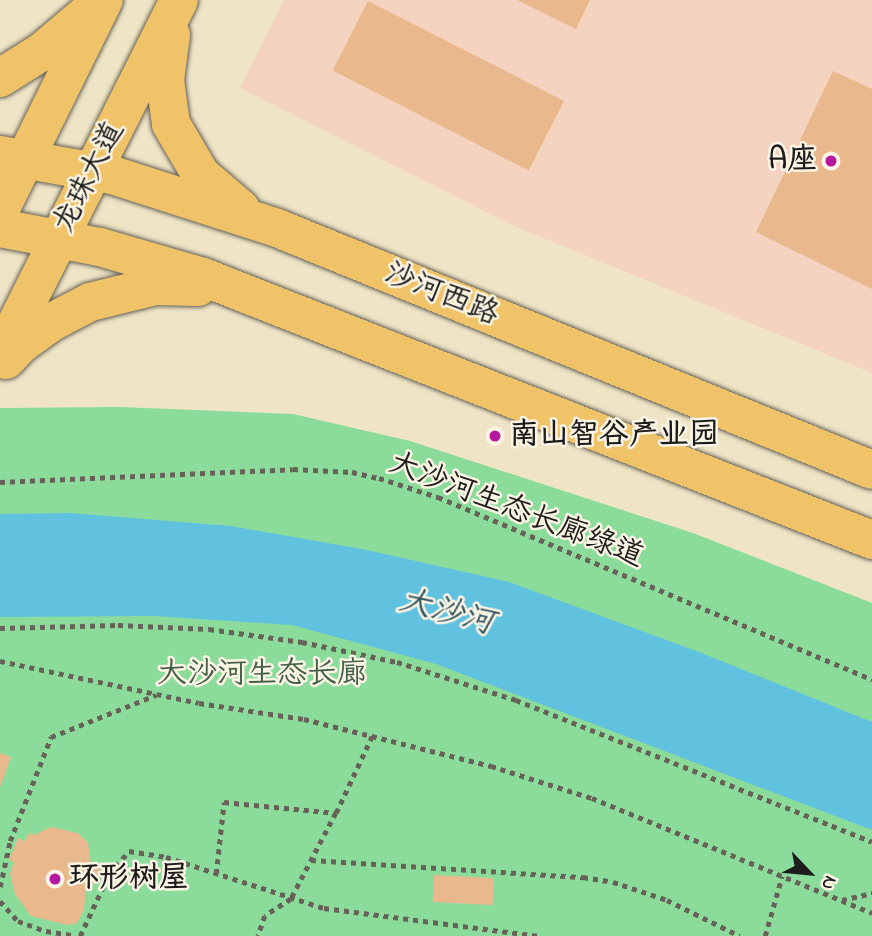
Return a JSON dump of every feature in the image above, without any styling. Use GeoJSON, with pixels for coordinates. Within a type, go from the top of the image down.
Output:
{"type":"FeatureCollection","features":[{"type":"Feature","properties":{"kind":"main road"},"geometry":{"type":"LineString","coordinates":[[0,78],[53,44],[80,23],[102,0]]}},
{"type":"Feature","properties":{"kind":"main road"},"geometry":{"type":"LineString","coordinates":[[0,210],[13,156],[102,0]]}},
{"type":"Feature","properties":{"kind":"main road"},"geometry":{"type":"LineString","coordinates":[[180,0],[166,64],[166,95],[174,130],[191,162],[213,187],[241,209],[277,229]]}},
{"type":"Feature","properties":{"kind":"main road","name":"龙珠大道"},"geometry":{"type":"LineString","coordinates":[[0,356],[180,0]]}},
{"type":"Feature","properties":{"kind":"main road","name":"沙河西路"},"geometry":{"type":"LineString","coordinates":[[13,156],[93,171],[277,229],[872,470]]}},
{"type":"Feature","properties":{"kind":"main road"},"geometry":{"type":"LineString","coordinates":[[0,228],[60,238],[191,274],[239,291],[872,540]]}},
{"type":"Feature","properties":{"kind":"main road"},"geometry":{"type":"LineString","coordinates":[[0,366],[20,345],[52,322],[90,302],[155,286],[239,291]]}},
{"type":"Feature","properties":{"kind":"path","name":"大沙河生态长廊绿道"},"geometry":{"type":"LineString","coordinates":[[0,482],[293,469],[352,472],[379,478],[438,498],[872,679]]}},
{"type":"Feature","properties":{"kind":"path"},"geometry":{"type":"LineString","coordinates":[[0,628],[118,625],[209,629],[302,642],[397,662],[516,700],[872,842]]}},
{"type":"Feature","properties":{"kind":"path"},"geometry":{"type":"LineString","coordinates":[[0,661],[156,695],[267,711],[491,766],[592,798],[872,913]]}},
{"type":"Feature","properties":{"kind":"path"},"geometry":{"type":"LineString","coordinates":[[0,887],[10,841],[51,737],[156,695]]}},
{"type":"Feature","properties":{"kind":"path"},"geometry":{"type":"LineString","coordinates":[[258,936],[265,916],[291,899],[372,736]]}},
{"type":"Feature","properties":{"kind":"path"},"geometry":{"type":"LineString","coordinates":[[216,874],[224,802],[336,813]]}},
{"type":"Feature","properties":{"kind":"path"},"geometry":{"type":"LineString","coordinates":[[0,901],[18,920],[46,931],[78,936],[109,873],[129,851],[166,857],[324,908],[541,936]]}},
{"type":"Feature","properties":{"kind":"path"},"geometry":{"type":"LineString","coordinates":[[312,860],[553,873],[613,882],[667,900],[740,936]]}},
{"type":"Feature","properties":{"kind":"path"},"geometry":{"type":"LineString","coordinates":[[765,936],[782,876]]}},
{"type":"Feature","properties":{"kind":"path"},"geometry":{"type":"LineString","coordinates":[[841,900],[872,894]]}},
{"type":"Feature","properties":{"kind":"shaded area"},"geometry":{"type":"Polygon","coordinates":[[[284,0],[872,0],[872,373],[514,226],[240,88],[284,0]]]}},
{"type":"Feature","properties":{"kind":"green space","name":"大沙河生态长廊"},"geometry":{"type":"Polygon","coordinates":[[[120,407],[293,414],[410,441],[693,533],[872,603],[872,936],[0,936],[0,408],[120,407]]]}},
{"type":"Feature","properties":{"kind":"water","name":"大沙河"},"geometry":{"type":"Polygon","coordinates":[[[70,513],[231,526],[367,550],[509,582],[699,652],[872,722],[872,830],[436,664],[292,625],[154,616],[0,617],[0,514],[70,513]]]}},
{"type":"Feature","properties":{"kind":"building"},"geometry":{"type":"Polygon","coordinates":[[[517,0],[590,0],[576,29],[517,0]]]}},
{"type":"Feature","properties":{"kind":"building"},"geometry":{"type":"Polygon","coordinates":[[[368,1],[564,101],[529,170],[333,70],[368,1]]]}},
{"type":"Feature","properties":{"kind":"building","name":"A座"},"geometry":{"type":"Polygon","coordinates":[[[833,71],[872,89],[872,289],[756,232],[833,71]]]}},
{"type":"Feature","properties":{"kind":"building"},"geometry":{"type":"Polygon","coordinates":[[[0,753],[11,757],[0,787],[0,753]]]}},
{"type":"Feature","properties":{"kind":"building","name":"环形树屋"},"geometry":{"type":"Polygon","coordinates":[[[51,827],[78,833],[88,843],[91,866],[102,870],[89,891],[86,890],[84,910],[77,923],[67,925],[31,916],[15,894],[10,874],[14,862],[9,860],[18,838],[25,841],[29,833],[34,835],[51,827]]]}},
{"type":"Feature","properties":{"kind":"building"},"geometry":{"type":"Polygon","coordinates":[[[434,875],[494,878],[493,905],[433,902],[434,875]]]}},
{"type":"Feature","properties":{"kind":"place","name":"A座"},"geometry":{"type":"Point","coordinates":[831,161]}},
{"type":"Feature","properties":{"kind":"place","name":"南山智谷产业园"},"geometry":{"type":"Point","coordinates":[495,436]}},
{"type":"Feature","properties":{"kind":"place","name":"环形树屋"},"geometry":{"type":"Point","coordinates":[55,879]}}]}
